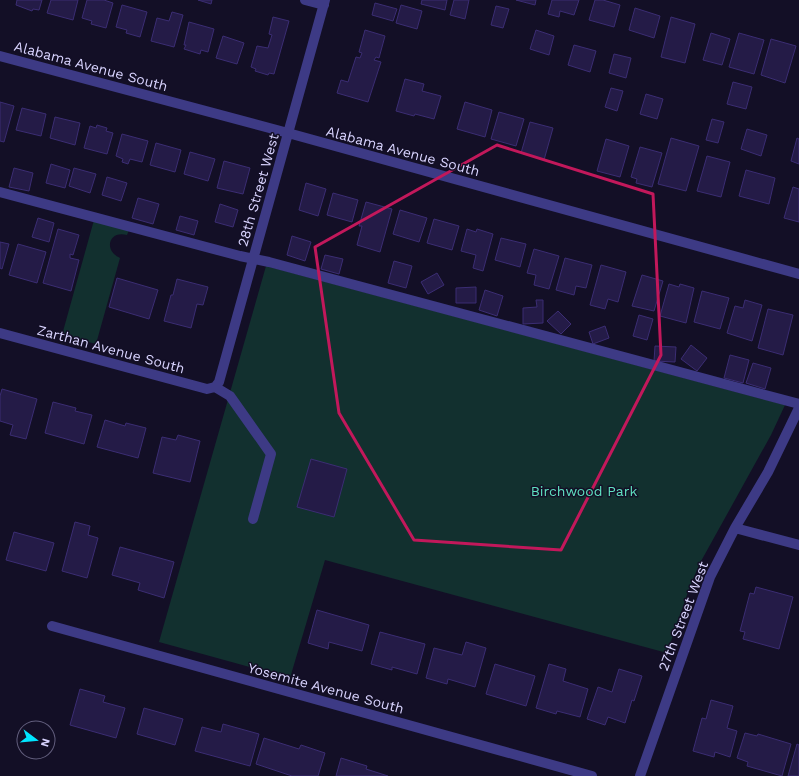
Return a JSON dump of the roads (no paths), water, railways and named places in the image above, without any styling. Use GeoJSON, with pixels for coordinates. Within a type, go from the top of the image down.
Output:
{"type":"FeatureCollection","features":[{"type":"Feature","properties":{"kind":"street"},"geometry":{"type":"LineString","coordinates":[[305,0],[324,3]]}},
{"type":"Feature","properties":{"kind":"street","name":"28th Street West"},"geometry":{"type":"LineString","coordinates":[[215,387],[219,382],[324,3]]}},
{"type":"Feature","properties":{"kind":"street","name":"Alabama Avenue South"},"geometry":{"type":"LineString","coordinates":[[0,56],[288,133],[799,274]]}},
{"type":"Feature","properties":{"kind":"street"},"geometry":{"type":"LineString","coordinates":[[0,192],[252,259],[277,264],[799,404]]}},
{"type":"Feature","properties":{"kind":"street","name":"Zarthan Avenue South"},"geometry":{"type":"LineString","coordinates":[[0,334],[207,389],[215,387]]}},
{"type":"Feature","properties":{"kind":"street"},"geometry":{"type":"LineString","coordinates":[[215,387],[230,396],[271,454],[253,519]]}},
{"type":"Feature","properties":{"kind":"street","name":"27th Street West"},"geometry":{"type":"LineString","coordinates":[[640,776],[710,577],[735,528],[768,472],[799,408]]}},
{"type":"Feature","properties":{"kind":"street"},"geometry":{"type":"LineString","coordinates":[[735,528],[799,545]]}},
{"type":"Feature","properties":{"kind":"street","name":"Yosemite Avenue South"},"geometry":{"type":"LineString","coordinates":[[52,626],[592,776]]}},
{"type":"Feature","properties":{"kind":"park label","name":"Birchwood Park"},"geometry":{"type":"Point","coordinates":[584,491]}}]}
